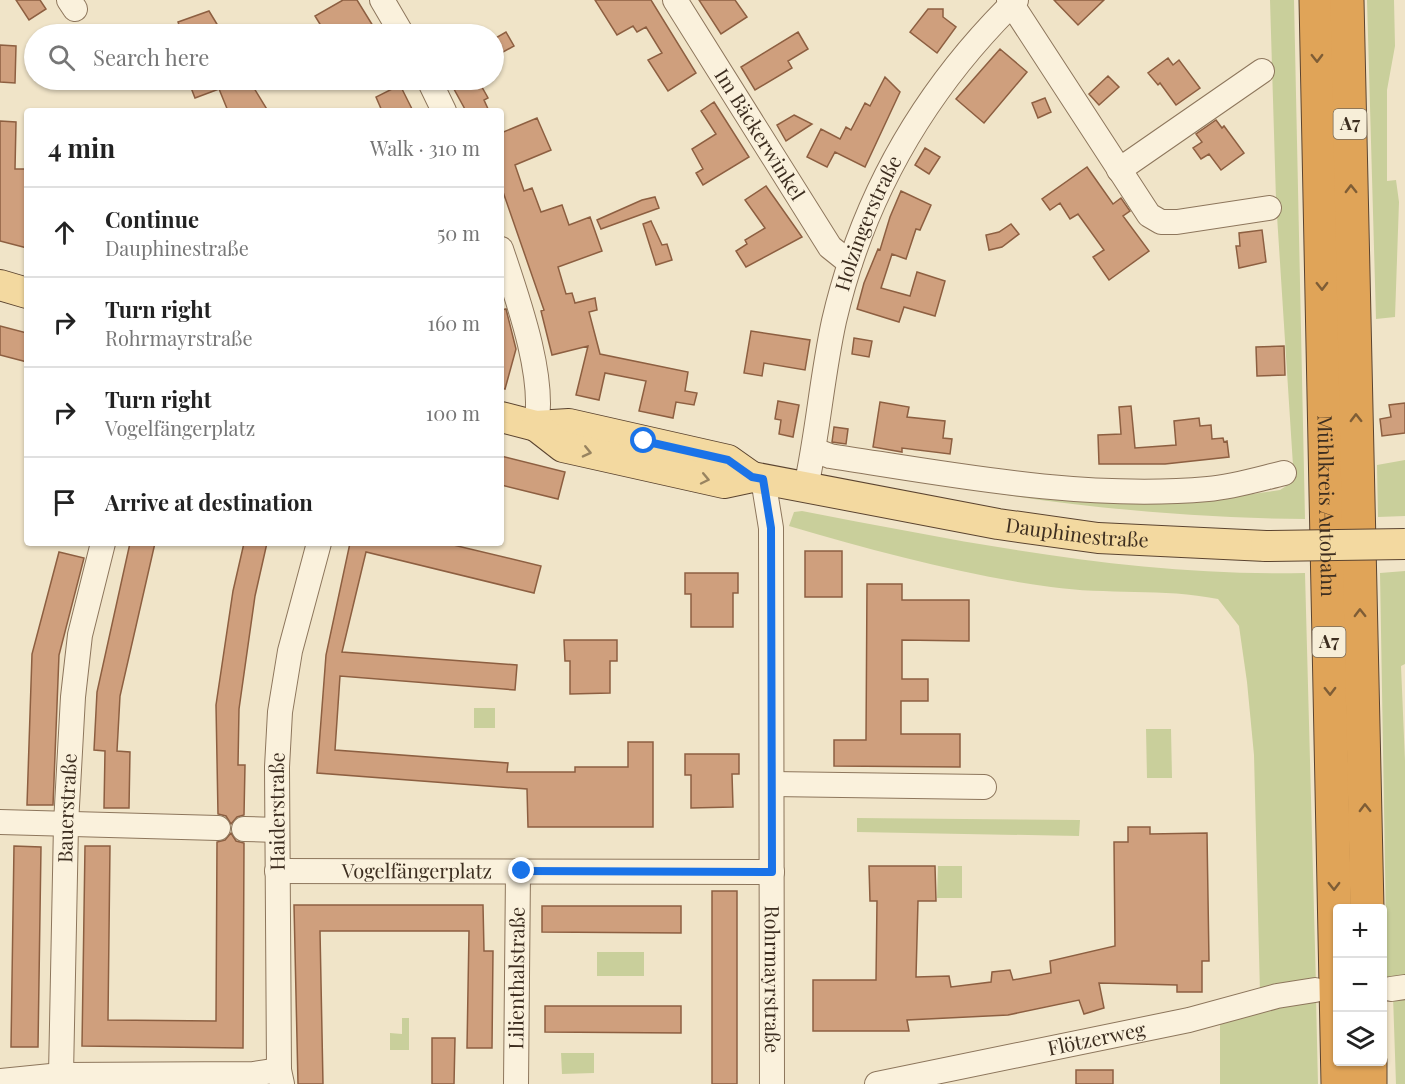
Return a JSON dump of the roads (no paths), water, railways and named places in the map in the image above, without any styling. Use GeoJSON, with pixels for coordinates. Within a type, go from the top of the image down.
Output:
{"type":"FeatureCollection","features":[{"type":"Feature","properties":{"kind":"highway","name":"Mühlkreis Autobahn"},"geometry":{"type":"LineString","coordinates":[[1316,0],[1338,1084]]}},
{"type":"Feature","properties":{"kind":"highway","name":"Mühlkreis Autobahn"},"geometry":{"type":"LineString","coordinates":[[1347,0],[1367,904]]}},
{"type":"Feature","properties":{"kind":"highway"},"geometry":{"type":"LineString","coordinates":[[1370,1066],[1370,1084]]}},
{"type":"Feature","properties":{"kind":"main road"},"geometry":{"type":"LineString","coordinates":[[0,285],[24,291]]}},
{"type":"Feature","properties":{"kind":"main road","name":"Dauphinestraße"},"geometry":{"type":"LineString","coordinates":[[504,418],[536,426],[569,424],[728,460],[758,478],[998,524],[1098,538],[1266,546],[1405,544]]}},
{"type":"Feature","properties":{"kind":"street"},"geometry":{"type":"LineString","coordinates":[[382,0],[396,24]]}},
{"type":"Feature","properties":{"kind":"street","name":"Im Bäckerwinkel"},"geometry":{"type":"LineString","coordinates":[[675,0],[830,247],[850,263]]}},
{"type":"Feature","properties":{"kind":"street"},"geometry":{"type":"LineString","coordinates":[[1012,1],[1149,215],[1161,222],[1177,222],[1269,208]]}},
{"type":"Feature","properties":{"kind":"street","name":"Holzingerstraße"},"geometry":{"type":"LineString","coordinates":[[806,487],[831,338],[850,263],[876,194],[913,125],[962,59],[1012,1]]}},
{"type":"Feature","properties":{"kind":"street"},"geometry":{"type":"LineString","coordinates":[[1119,170],[1262,71]]}},
{"type":"Feature","properties":{"kind":"street"},"geometry":{"type":"LineString","coordinates":[[434,90],[443,108]]}},
{"type":"Feature","properties":{"kind":"street"},"geometry":{"type":"LineString","coordinates":[[504,259],[520,311],[539,391],[536,426]]}},
{"type":"Feature","properties":{"kind":"street"},"geometry":{"type":"LineString","coordinates":[[814,450],[830,456],[960,476],[1040,485],[1120,490],[1210,489],[1284,473]]}},
{"type":"Feature","properties":{"kind":"street","name":"Rohrmayrstraße"},"geometry":{"type":"LineString","coordinates":[[758,478],[771,528],[772,1084]]}},
{"type":"Feature","properties":{"kind":"street","name":"Bauerstraße"},"geometry":{"type":"LineString","coordinates":[[69,1078],[66,824],[76,658],[102,546]]}},
{"type":"Feature","properties":{"kind":"street","name":"Haiderstraße"},"geometry":{"type":"LineString","coordinates":[[280,1077],[278,742],[283,688],[290,651],[319,546]]}},
{"type":"Feature","properties":{"kind":"street"},"geometry":{"type":"LineString","coordinates":[[772,784],[984,787]]}},
{"type":"Feature","properties":{"kind":"street"},"geometry":{"type":"LineString","coordinates":[[0,822],[218,828]]}},
{"type":"Feature","properties":{"kind":"street"},"geometry":{"type":"LineString","coordinates":[[244,829],[277,830]]}},
{"type":"Feature","properties":{"kind":"street","name":"Vogelfängerplatz"},"geometry":{"type":"LineString","coordinates":[[277,871],[772,872]]}},
{"type":"Feature","properties":{"kind":"street","name":"Lilienthalstraße"},"geometry":{"type":"LineString","coordinates":[[516,1084],[518,871]]}},
{"type":"Feature","properties":{"kind":"street","name":"Flötzerweg"},"geometry":{"type":"LineString","coordinates":[[877,1084],[1189,1020],[1276,996],[1315,990]]}},
{"type":"Feature","properties":{"kind":"street"},"geometry":{"type":"LineString","coordinates":[[0,1081],[253,1074],[280,1077]]}}]}
